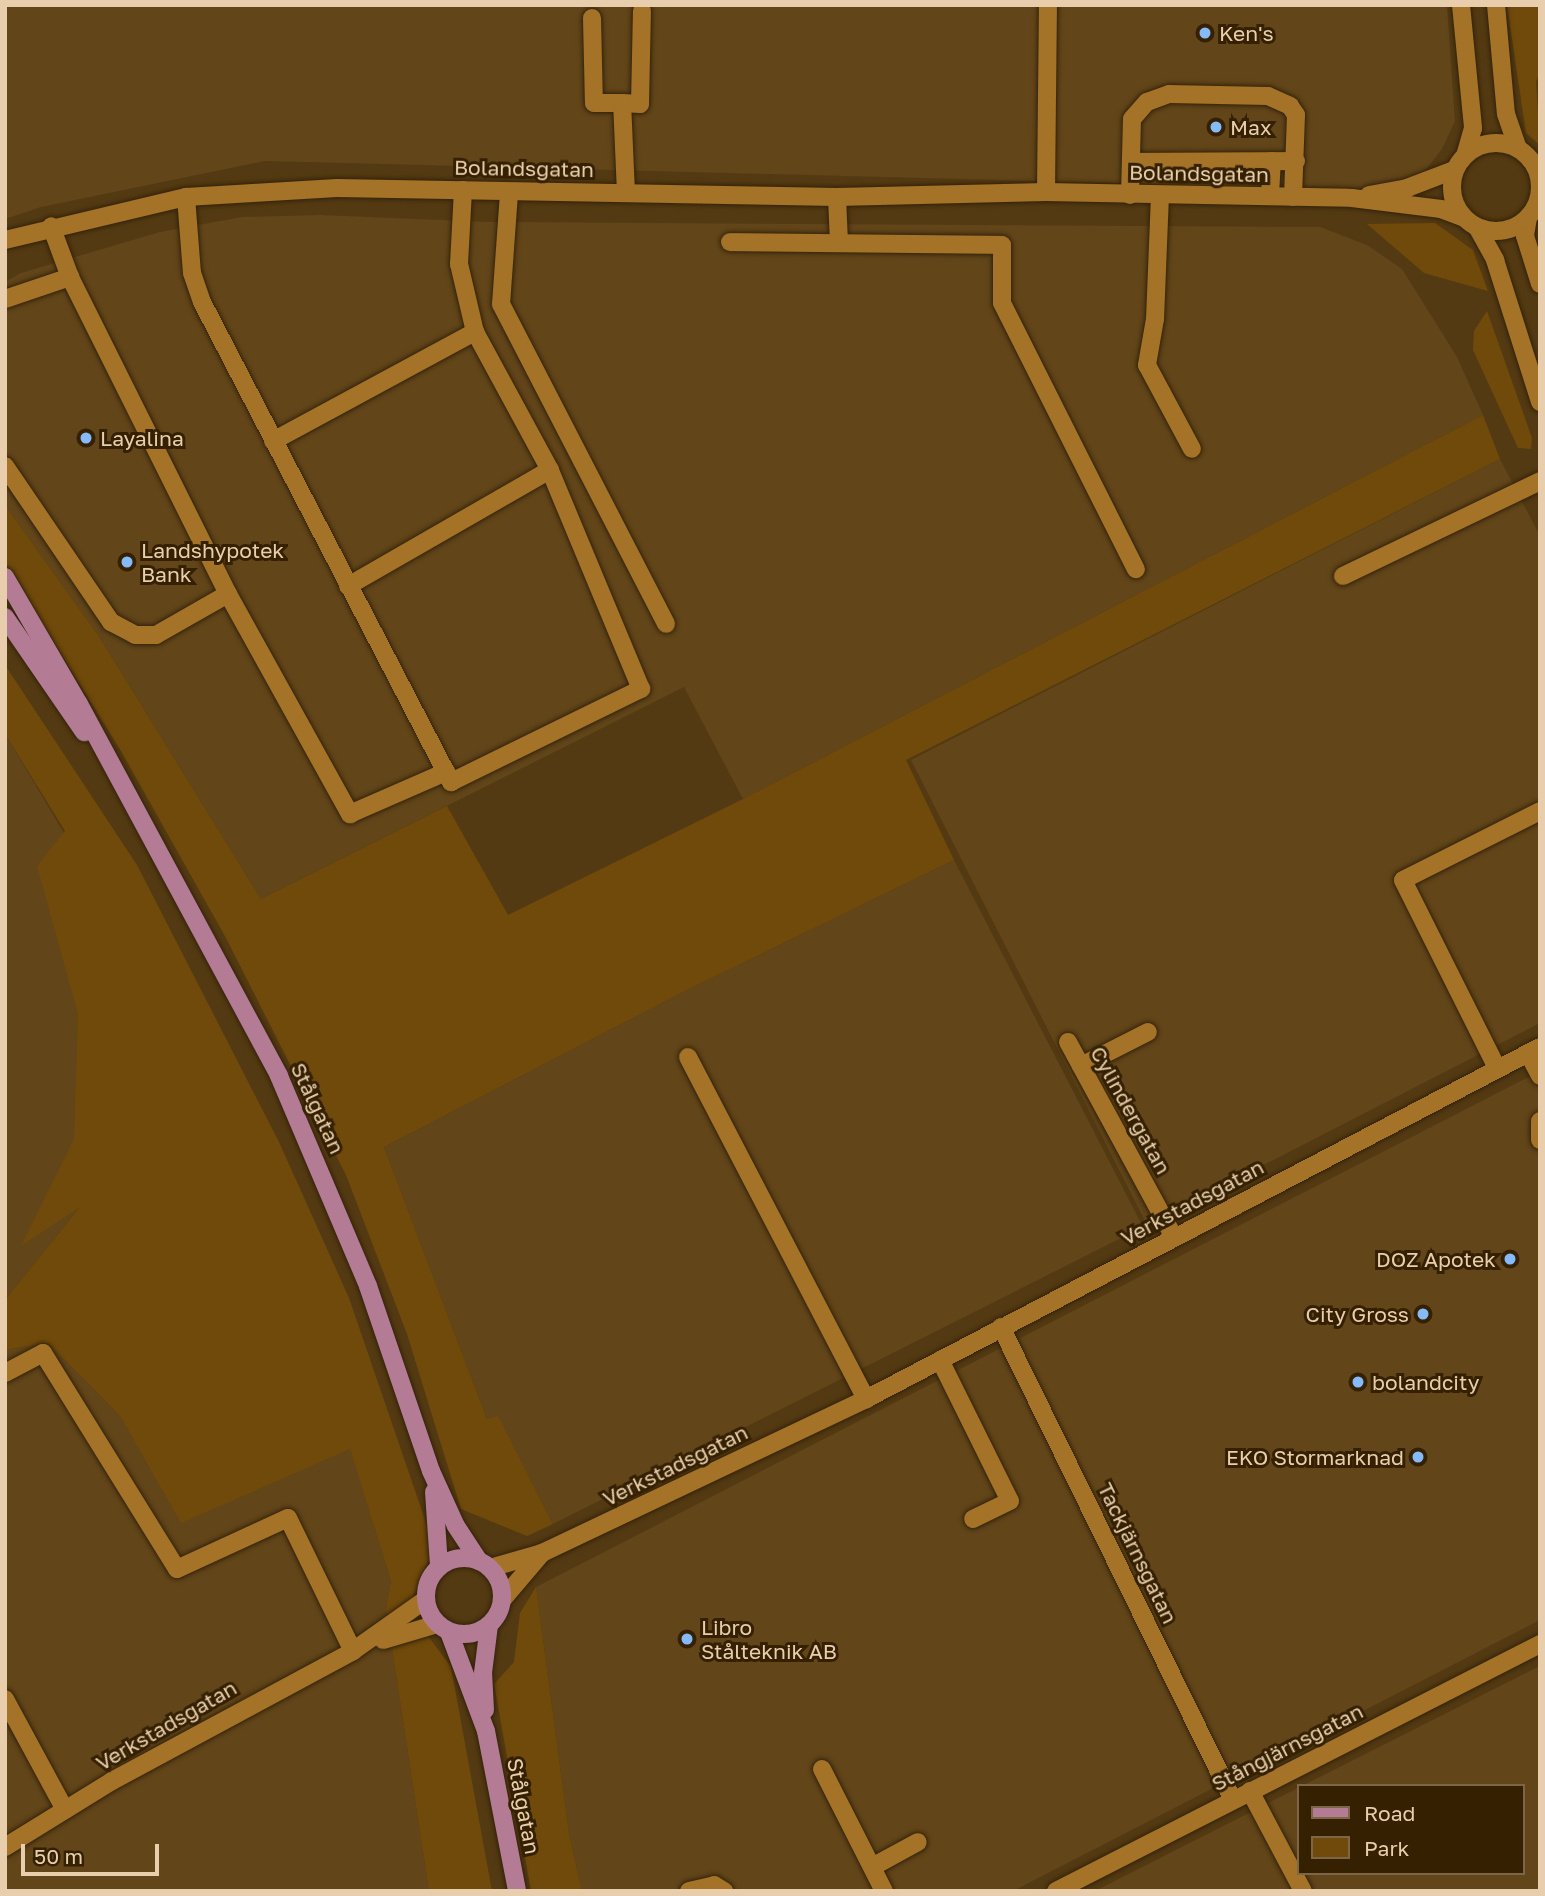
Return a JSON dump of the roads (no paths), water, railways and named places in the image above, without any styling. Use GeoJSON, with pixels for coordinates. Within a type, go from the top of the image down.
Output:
{"type":"FeatureCollection","features":[{"type":"Feature","properties":{"kind":"main road","name":"Stålgatan"},"geometry":{"type":"LineString","coordinates":[[5,577],[121,783],[313,1148],[368,1286],[431,1471],[456,1526],[484,1564]]}},
{"type":"Feature","properties":{"kind":"main road","name":"Stålgatan"},"geometry":{"type":"LineString","coordinates":[[5,617],[121,783]]}},
{"type":"Feature","properties":{"kind":"main road","name":"Stålgatan"},"geometry":{"type":"LineString","coordinates":[[431,1471],[440,1530],[439,1566]]}},
{"type":"Feature","properties":{"kind":"main road"},"geometry":{"type":"LineString","coordinates":[[455,1559],[484,1564],[497,1577],[502,1600],[489,1625],[470,1634],[443,1628],[425,1600],[427,1586],[439,1566],[455,1559]]}},
{"type":"Feature","properties":{"kind":"main road","name":"Stålgatan"},"geometry":{"type":"LineString","coordinates":[[489,1625],[483,1673],[486,1731],[517,1891]]}},
{"type":"Feature","properties":{"kind":"main road","name":"Stålgatan"},"geometry":{"type":"LineString","coordinates":[[443,1628],[486,1731]]}},
{"type":"Feature","properties":{"kind":"street"},"geometry":{"type":"LineString","coordinates":[[1046,192],[1048,5]]}},
{"type":"Feature","properties":{"kind":"street"},"geometry":{"type":"LineString","coordinates":[[1461,5],[1472,128],[1466,153],[1454,170],[1451,191],[1495,260],[1540,402]]}},
{"type":"Feature","properties":{"kind":"street"},"geometry":{"type":"LineString","coordinates":[[1470,223],[1495,231],[1513,228],[1528,217],[1539,199],[1539,179],[1530,156],[1506,114],[1496,5]]}},
{"type":"Feature","properties":{"kind":"street"},"geometry":{"type":"LineString","coordinates":[[592,18],[594,103],[640,104],[642,11]]}},
{"type":"Feature","properties":{"kind":"street"},"geometry":{"type":"LineString","coordinates":[[1130,195],[1132,119],[1147,102],[1169,94],[1279,100],[1296,116],[1293,197]]}},
{"type":"Feature","properties":{"kind":"street"},"geometry":{"type":"LineString","coordinates":[[622,103],[626,193]]}},
{"type":"Feature","properties":{"kind":"street"},"geometry":{"type":"LineString","coordinates":[[1466,153],[1491,143],[1530,156]]}},
{"type":"Feature","properties":{"kind":"street"},"geometry":{"type":"LineString","coordinates":[[1270,197],[1272,161]]}},
{"type":"Feature","properties":{"kind":"street"},"geometry":{"type":"LineString","coordinates":[[1130,162],[1296,161]]}},
{"type":"Feature","properties":{"kind":"street","name":"Bolandsgatan"},"geometry":{"type":"LineString","coordinates":[[1352,198],[1407,188],[1454,170]]}},
{"type":"Feature","properties":{"kind":"street","name":"Bolandsgatan"},"geometry":{"type":"LineString","coordinates":[[5,240],[51,226],[186,197],[337,188],[836,197],[1046,192],[1352,198],[1441,209],[1470,223]]}},
{"type":"Feature","properties":{"kind":"street"},"geometry":{"type":"LineString","coordinates":[[186,197],[192,273],[202,302],[451,782],[641,690],[550,470],[475,332],[459,264],[463,190]]}},
{"type":"Feature","properties":{"kind":"street"},"geometry":{"type":"LineString","coordinates":[[509,192],[501,304],[666,624]]}},
{"type":"Feature","properties":{"kind":"street"},"geometry":{"type":"LineString","coordinates":[[1160,195],[1156,319],[1147,365],[1192,449]]}},
{"type":"Feature","properties":{"kind":"street"},"geometry":{"type":"LineString","coordinates":[[836,197],[839,243]]}},
{"type":"Feature","properties":{"kind":"street"},"geometry":{"type":"LineString","coordinates":[[1528,217],[1525,236],[1540,284]]}},
{"type":"Feature","properties":{"kind":"street"},"geometry":{"type":"LineString","coordinates":[[51,226],[70,277],[229,594],[350,814],[446,772]]}},
{"type":"Feature","properties":{"kind":"street"},"geometry":{"type":"LineString","coordinates":[[730,242],[1002,244],[1002,303],[1136,569]]}},
{"type":"Feature","properties":{"kind":"street"},"geometry":{"type":"LineString","coordinates":[[5,299],[70,277]]}},
{"type":"Feature","properties":{"kind":"street"},"geometry":{"type":"LineString","coordinates":[[273,441],[475,332]]}},
{"type":"Feature","properties":{"kind":"street"},"geometry":{"type":"LineString","coordinates":[[5,466],[111,622],[123,629],[135,635],[156,635],[229,594]]}},
{"type":"Feature","properties":{"kind":"street"},"geometry":{"type":"LineString","coordinates":[[348,586],[550,470]]}},
{"type":"Feature","properties":{"kind":"street"},"geometry":{"type":"LineString","coordinates":[[1343,576],[1540,481]]}},
{"type":"Feature","properties":{"kind":"street"},"geometry":{"type":"LineString","coordinates":[[1497,1068],[1403,880],[1540,811]]}},
{"type":"Feature","properties":{"kind":"street"},"geometry":{"type":"LineString","coordinates":[[1081,1066],[1148,1032]]}},
{"type":"Feature","properties":{"kind":"street","name":"Cylindergatan"},"geometry":{"type":"LineString","coordinates":[[1068,1042],[1174,1237]]}},
{"type":"Feature","properties":{"kind":"street"},"geometry":{"type":"LineString","coordinates":[[1534,1049],[1540,1076]]}},
{"type":"Feature","properties":{"kind":"street","name":"Verkstadsgatan"},"geometry":{"type":"LineString","coordinates":[[484,1564],[542,1553],[866,1399],[1534,1049]]}},
{"type":"Feature","properties":{"kind":"street"},"geometry":{"type":"LineString","coordinates":[[688,1057],[866,1399]]}},
{"type":"Feature","properties":{"kind":"street"},"geometry":{"type":"LineString","coordinates":[[1540,1121],[1540,1140]]}},
{"type":"Feature","properties":{"kind":"street","name":"Tackjärnsgatan"},"geometry":{"type":"LineString","coordinates":[[1002,1327],[1241,1796],[1303,1891]]}},
{"type":"Feature","properties":{"kind":"street"},"geometry":{"type":"LineString","coordinates":[[5,1373],[43,1353],[177,1569],[288,1518],[323,1609],[353,1650]]}},
{"type":"Feature","properties":{"kind":"street"},"geometry":{"type":"LineString","coordinates":[[940,1360],[1010,1501],[973,1519]]}},
{"type":"Feature","properties":{"kind":"street","name":"Verkstadsgatan"},"geometry":{"type":"LineString","coordinates":[[502,1600],[542,1553]]}},
{"type":"Feature","properties":{"kind":"street","name":"Verkstadsgatan"},"geometry":{"type":"LineString","coordinates":[[5,1847],[265,1695],[353,1650],[425,1600]]}},
{"type":"Feature","properties":{"kind":"street","name":"Verkstadsgatan"},"geometry":{"type":"LineString","coordinates":[[353,1650],[443,1628]]}},
{"type":"Feature","properties":{"kind":"street","name":"Stångjärnsgatan"},"geometry":{"type":"LineString","coordinates":[[1056,1891],[1087,1884],[1241,1796],[1540,1644]]}},
{"type":"Feature","properties":{"kind":"street"},"geometry":{"type":"LineString","coordinates":[[5,1699],[34,1768],[65,1810]]}},
{"type":"Feature","properties":{"kind":"street"},"geometry":{"type":"LineString","coordinates":[[822,1769],[884,1891]]}},
{"type":"Feature","properties":{"kind":"street"},"geometry":{"type":"LineString","coordinates":[[872,1867],[918,1842]]}},
{"type":"Feature","properties":{"kind":"street"},"geometry":{"type":"LineString","coordinates":[[689,1891],[714,1885],[724,1891]]}},
{"type":"Feature","properties":{"kind":"place","name":"Ken's"},"geometry":{"type":"Point","coordinates":[1205,33]}},
{"type":"Feature","properties":{"kind":"place","name":"Max"},"geometry":{"type":"Point","coordinates":[1216,127]}},
{"type":"Feature","properties":{"kind":"place","name":"Layalina"},"geometry":{"type":"Point","coordinates":[86,438]}},
{"type":"Feature","properties":{"kind":"place","name":"Landshypotek Bank"},"geometry":{"type":"Point","coordinates":[127,562]}},
{"type":"Feature","properties":{"kind":"place","name":"DOZ Apotek"},"geometry":{"type":"Point","coordinates":[1510,1259]}},
{"type":"Feature","properties":{"kind":"place","name":"City Gross"},"geometry":{"type":"Point","coordinates":[1423,1314]}},
{"type":"Feature","properties":{"kind":"place","name":"bolandcity"},"geometry":{"type":"Point","coordinates":[1358,1382]}},
{"type":"Feature","properties":{"kind":"place","name":"EKO Stormarknad"},"geometry":{"type":"Point","coordinates":[1418,1457]}},
{"type":"Feature","properties":{"kind":"place","name":"Libro Stålteknik AB"},"geometry":{"type":"Point","coordinates":[687,1639]}}]}
